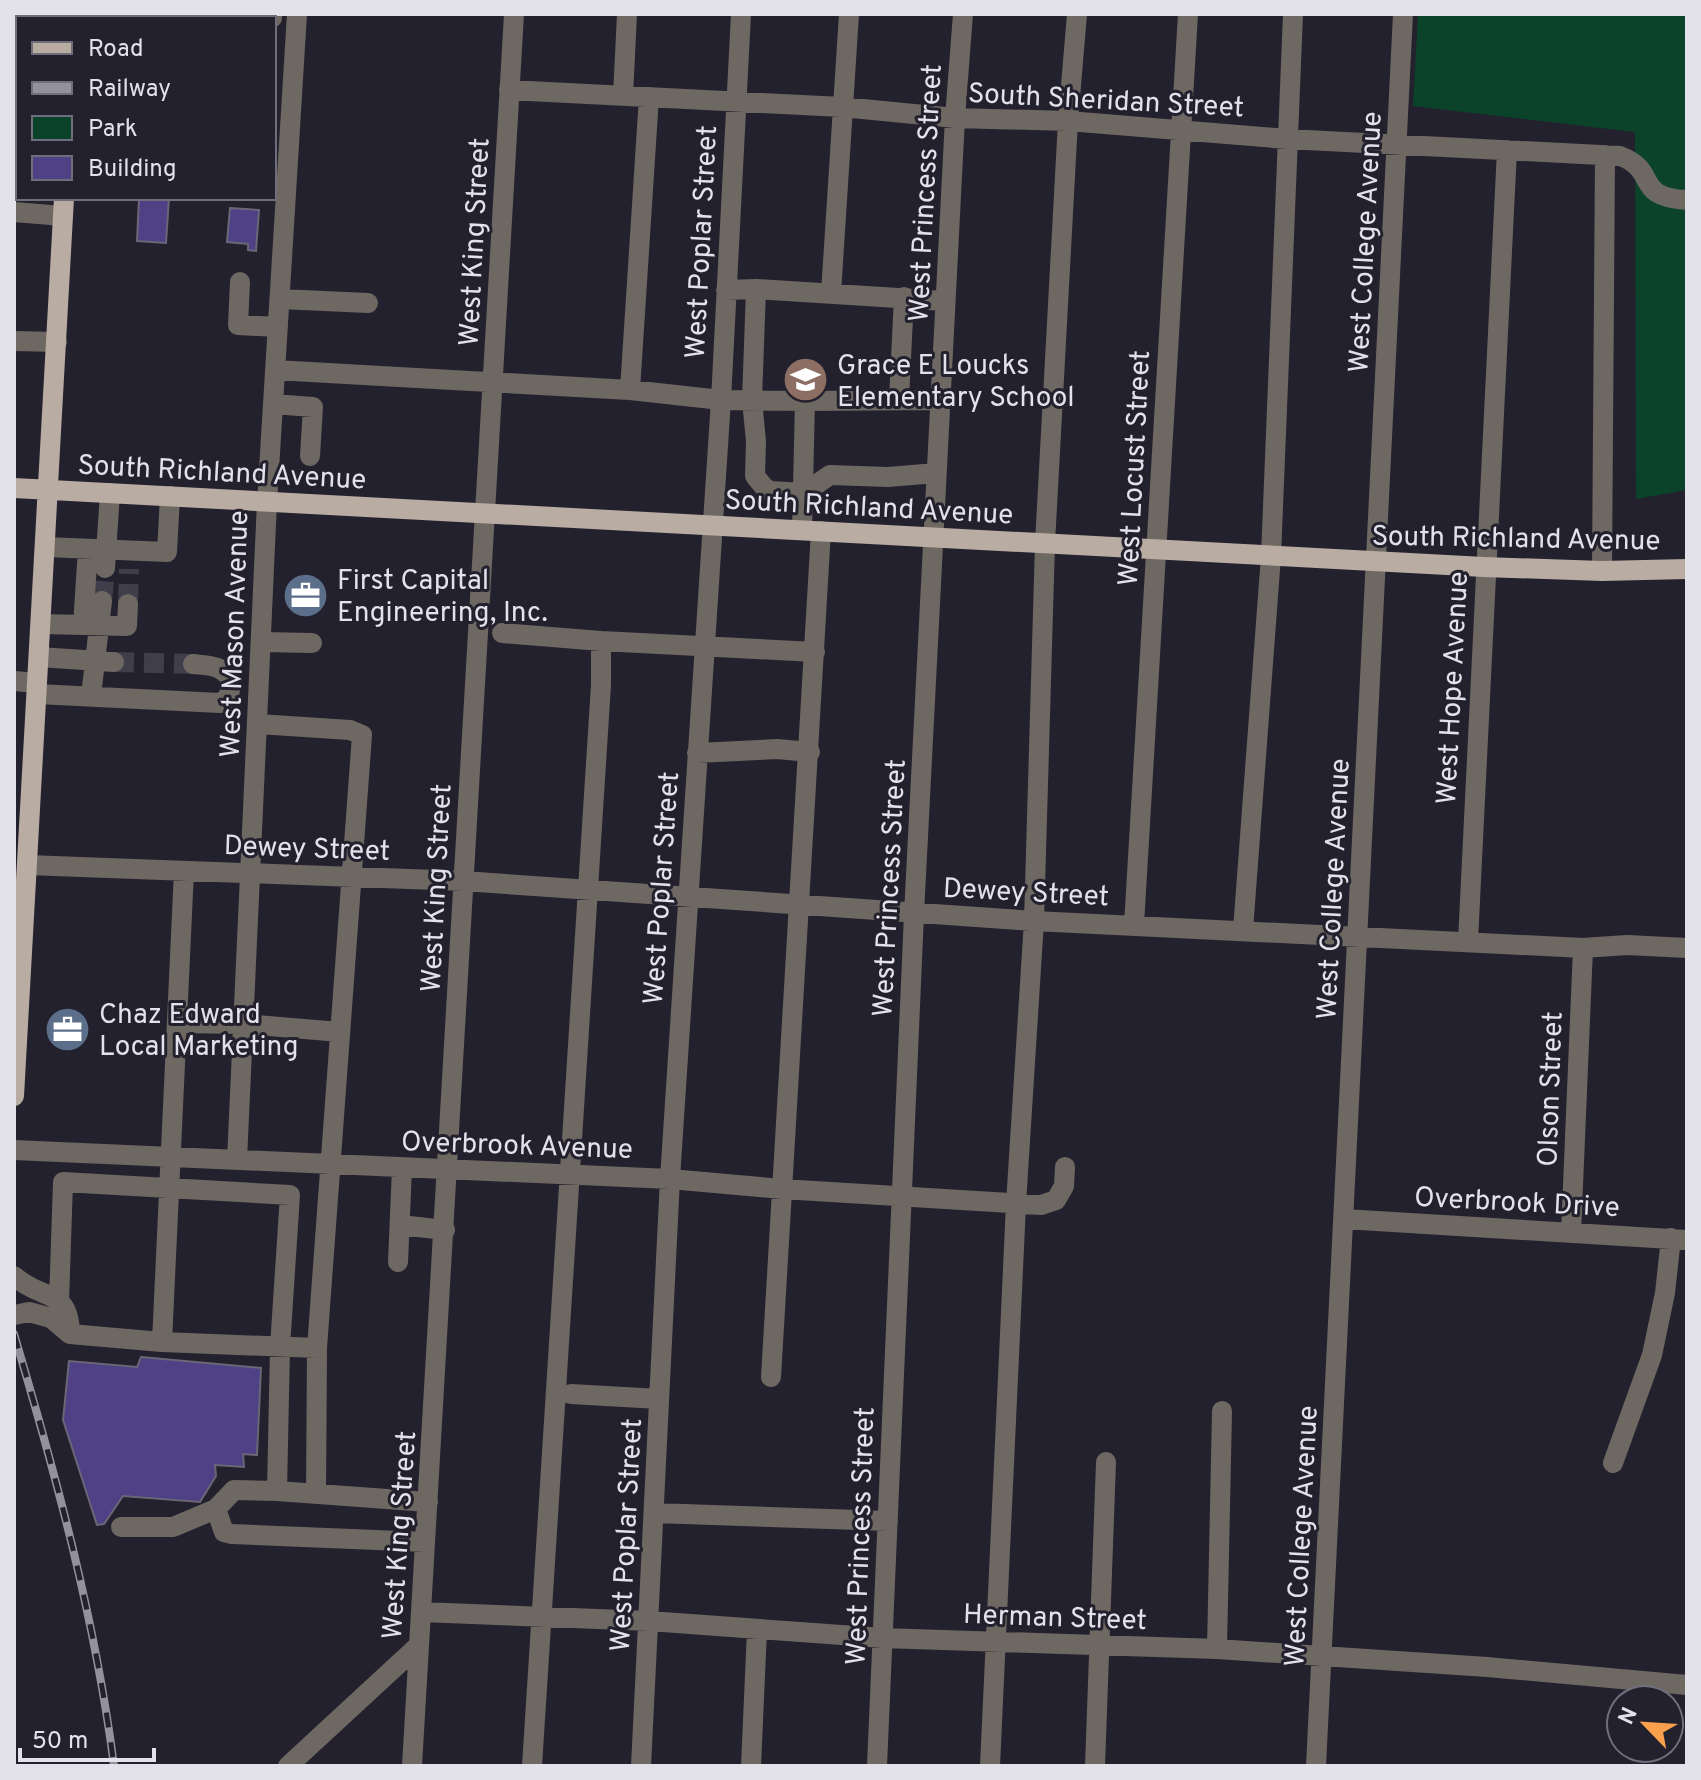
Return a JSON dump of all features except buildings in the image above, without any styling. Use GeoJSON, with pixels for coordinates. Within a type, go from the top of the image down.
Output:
{"type":"FeatureCollection","features":[{"type":"Feature","properties":{"kind":"main road"},"geometry":{"type":"LineString","coordinates":[[14,1096],[18,970],[27,865],[64,207]]}},
{"type":"Feature","properties":{"kind":"main road","name":"South Richland Avenue"},"geometry":{"type":"LineString","coordinates":[[14,488],[1377,562],[1602,571],[1687,569]]}},
{"type":"Feature","properties":{"kind":"street","name":"West Mason Avenue"},"geometry":{"type":"LineString","coordinates":[[237,1160],[267,502],[280,299],[284,62],[297,14]]}},
{"type":"Feature","properties":{"kind":"street","name":"West King Street"},"geometry":{"type":"LineString","coordinates":[[412,1766],[514,14]]}},
{"type":"Feature","properties":{"kind":"street"},"geometry":{"type":"LineString","coordinates":[[623,96],[627,14]]}},
{"type":"Feature","properties":{"kind":"street","name":"West Poplar Street"},"geometry":{"type":"LineString","coordinates":[[641,1766],[670,1179],[721,400],[734,101],[741,14]]}},
{"type":"Feature","properties":{"kind":"street"},"geometry":{"type":"LineString","coordinates":[[831,293],[849,14]]}},
{"type":"Feature","properties":{"kind":"street","name":"West Princess Street"},"geometry":{"type":"LineString","coordinates":[[877,1766],[914,914],[963,14]]}},
{"type":"Feature","properties":{"kind":"street"},"geometry":{"type":"LineString","coordinates":[[990,1766],[1016,1204],[1034,921],[1045,543],[1068,121],[1077,14]]}},
{"type":"Feature","properties":{"kind":"street","name":"West Locust Street"},"geometry":{"type":"LineString","coordinates":[[1134,925],[1188,14]]}},
{"type":"Feature","properties":{"kind":"street"},"geometry":{"type":"LineString","coordinates":[[1243,930],[1271,556],[1293,14]]}},
{"type":"Feature","properties":{"kind":"street","name":"West College Avenue"},"geometry":{"type":"LineString","coordinates":[[1316,1766],[1403,14]]}},
{"type":"Feature","properties":{"kind":"street","name":"South Sheridan Street"},"geometry":{"type":"LineString","coordinates":[[509,90],[842,107],[955,118],[1068,121],[1287,139],[1605,155],[1630,160],[1642,170],[1649,188],[1657,196],[1687,200]]}},
{"type":"Feature","properties":{"kind":"street"},"geometry":{"type":"LineString","coordinates":[[630,390],[649,97]]}},
{"type":"Feature","properties":{"kind":"street","name":"West Hope Avenue"},"geometry":{"type":"LineString","coordinates":[[1468,941],[1484,567],[1507,150]]}},
{"type":"Feature","properties":{"kind":"street"},"geometry":{"type":"LineString","coordinates":[[1602,571],[1605,155]]}},
{"type":"Feature","properties":{"kind":"street"},"geometry":{"type":"LineString","coordinates":[[14,212],[64,207]]}},
{"type":"Feature","properties":{"kind":"street"},"geometry":{"type":"LineString","coordinates":[[240,282],[238,325],[278,327]]}},
{"type":"Feature","properties":{"kind":"street"},"geometry":{"type":"LineString","coordinates":[[756,289],[752,400],[755,476],[770,491],[804,493],[830,475],[888,477],[936,473]]}},
{"type":"Feature","properties":{"kind":"street"},"geometry":{"type":"LineString","coordinates":[[726,290],[756,289],[945,301]]}},
{"type":"Feature","properties":{"kind":"street"},"geometry":{"type":"LineString","coordinates":[[899,399],[904,297]]}},
{"type":"Feature","properties":{"kind":"street"},"geometry":{"type":"LineString","coordinates":[[280,299],[368,303]]}},
{"type":"Feature","properties":{"kind":"street"},"geometry":{"type":"LineString","coordinates":[[14,341],[57,342]]}},
{"type":"Feature","properties":{"kind":"street"},"geometry":{"type":"LineString","coordinates":[[275,370],[630,390],[721,400],[940,400]]}},
{"type":"Feature","properties":{"kind":"street"},"geometry":{"type":"LineString","coordinates":[[771,1377],[815,652],[812,530],[804,493],[805,401]]}},
{"type":"Feature","properties":{"kind":"street"},"geometry":{"type":"LineString","coordinates":[[273,404],[313,407],[310,456]]}},
{"type":"Feature","properties":{"kind":"street"},"geometry":{"type":"LineString","coordinates":[[91,696],[104,662],[92,625],[99,555],[110,493]]}},
{"type":"Feature","properties":{"kind":"street"},"geometry":{"type":"LineString","coordinates":[[45,547],[130,560],[167,552],[170,496]]}},
{"type":"Feature","properties":{"kind":"street"},"geometry":{"type":"LineString","coordinates":[[92,625],[102,601]]}},
{"type":"Feature","properties":{"kind":"street"},"geometry":{"type":"LineString","coordinates":[[41,624],[127,626],[128,604]]}},
{"type":"Feature","properties":{"kind":"street"},"geometry":{"type":"LineString","coordinates":[[502,633],[815,652]]}},
{"type":"Feature","properties":{"kind":"street"},"geometry":{"type":"LineString","coordinates":[[532,1766],[601,685],[601,641]]}},
{"type":"Feature","properties":{"kind":"street"},"geometry":{"type":"LineString","coordinates":[[261,642],[312,643]]}},
{"type":"Feature","properties":{"kind":"street"},"geometry":{"type":"LineString","coordinates":[[39,657],[104,662]]}},
{"type":"Feature","properties":{"kind":"street"},"geometry":{"type":"LineString","coordinates":[[14,681],[37,688],[91,696],[220,703],[228,698],[232,682],[228,673],[218,667],[193,664]]}},
{"type":"Feature","properties":{"kind":"street"},"geometry":{"type":"LineString","coordinates":[[258,724],[350,730],[362,735],[317,1348],[316,1494]]}},
{"type":"Feature","properties":{"kind":"street"},"geometry":{"type":"LineString","coordinates":[[697,753],[777,749],[810,752]]}},
{"type":"Feature","properties":{"kind":"street","name":"Dewey Street"},"geometry":{"type":"LineString","coordinates":[[27,865],[463,881],[1034,921],[1583,948],[1627,945],[1687,948]]}},
{"type":"Feature","properties":{"kind":"street"},"geometry":{"type":"LineString","coordinates":[[162,1342],[184,871]]}},
{"type":"Feature","properties":{"kind":"street","name":"Olson Street"},"geometry":{"type":"LineString","coordinates":[[1571,1233],[1583,948]]}},
{"type":"Feature","properties":{"kind":"street"},"geometry":{"type":"LineString","coordinates":[[177,1023],[244,1024],[340,1032]]}},
{"type":"Feature","properties":{"kind":"street","name":"Overbrook Avenue"},"geometry":{"type":"LineString","coordinates":[[14,1150],[570,1173],[1041,1205],[1056,1200],[1064,1186],[1065,1167]]}},
{"type":"Feature","properties":{"kind":"street"},"geometry":{"type":"LineString","coordinates":[[398,1262],[402,1168]]}},
{"type":"Feature","properties":{"kind":"street"},"geometry":{"type":"LineString","coordinates":[[59,1302],[63,1182],[290,1195],[280,1347],[277,1491]]}},
{"type":"Feature","properties":{"kind":"street","name":"Overbrook Drive"},"geometry":{"type":"LineString","coordinates":[[1344,1219],[1679,1239]]}},
{"type":"Feature","properties":{"kind":"street"},"geometry":{"type":"LineString","coordinates":[[400,1225],[445,1230]]}},
{"type":"Feature","properties":{"kind":"street"},"geometry":{"type":"LineString","coordinates":[[1613,1463],[1652,1355],[1679,1239]]}},
{"type":"Feature","properties":{"kind":"street"},"geometry":{"type":"LineString","coordinates":[[14,1276],[23,1284],[64,1304],[70,1315],[70,1334]]}},
{"type":"Feature","properties":{"kind":"street"},"geometry":{"type":"LineString","coordinates":[[14,1315],[29,1312],[51,1318],[70,1334],[162,1342],[317,1348]]}},
{"type":"Feature","properties":{"kind":"street"},"geometry":{"type":"LineString","coordinates":[[571,1394],[659,1399]]}},
{"type":"Feature","properties":{"kind":"street"},"geometry":{"type":"LineString","coordinates":[[1217,1649],[1222,1411]]}},
{"type":"Feature","properties":{"kind":"street"},"geometry":{"type":"LineString","coordinates":[[1095,1766],[1106,1462]]}},
{"type":"Feature","properties":{"kind":"street"},"geometry":{"type":"LineString","coordinates":[[121,1527],[173,1527],[216,1509],[234,1490],[428,1502]]}},
{"type":"Feature","properties":{"kind":"street"},"geometry":{"type":"LineString","coordinates":[[216,1509],[224,1532],[232,1534],[425,1542]]}},
{"type":"Feature","properties":{"kind":"street"},"geometry":{"type":"LineString","coordinates":[[654,1513],[888,1521]]}},
{"type":"Feature","properties":{"kind":"street","name":"Herman Street"},"geometry":{"type":"LineString","coordinates":[[421,1612],[649,1621],[883,1638],[1217,1649],[1487,1667],[1687,1685]]}},
{"type":"Feature","properties":{"kind":"street"},"geometry":{"type":"LineString","coordinates":[[751,1766],[757,1630]]}},
{"type":"Feature","properties":{"kind":"street"},"geometry":{"type":"LineString","coordinates":[[288,1766],[419,1645]]}},
{"type":"Feature","properties":{"kind":"green space"},"geometry":{"type":"Polygon","coordinates":[[[1418,14],[1687,14],[1687,490],[1636,499],[1635,132],[1413,106],[1418,14]]]}},
{"type":"Feature","properties":{"kind":"tunnel"},"geometry":{"type":"LineString","coordinates":[[102,601],[105,568]]}},
{"type":"Feature","properties":{"kind":"tunnel"},"geometry":{"type":"LineString","coordinates":[[128,604],[129,569]]}},
{"type":"Feature","properties":{"kind":"tunnel"},"geometry":{"type":"LineString","coordinates":[[114,662],[193,664]]}},
{"type":"Feature","properties":{"kind":"railway"},"geometry":{"type":"LineString","coordinates":[[14,1334],[73,1548],[96,1656],[114,1766]]}},
{"type":"Feature","properties":{"kind":"place","name":"Grace E Loucks Elementary School"},"geometry":{"type":"Point","coordinates":[806,380]}},
{"type":"Feature","properties":{"kind":"place","name":"First Capital Engineering, Inc."},"geometry":{"type":"Point","coordinates":[306,595]}},
{"type":"Feature","properties":{"kind":"place","name":"Chaz Edward Local Marketing"},"geometry":{"type":"Point","coordinates":[68,1029]}}]}
